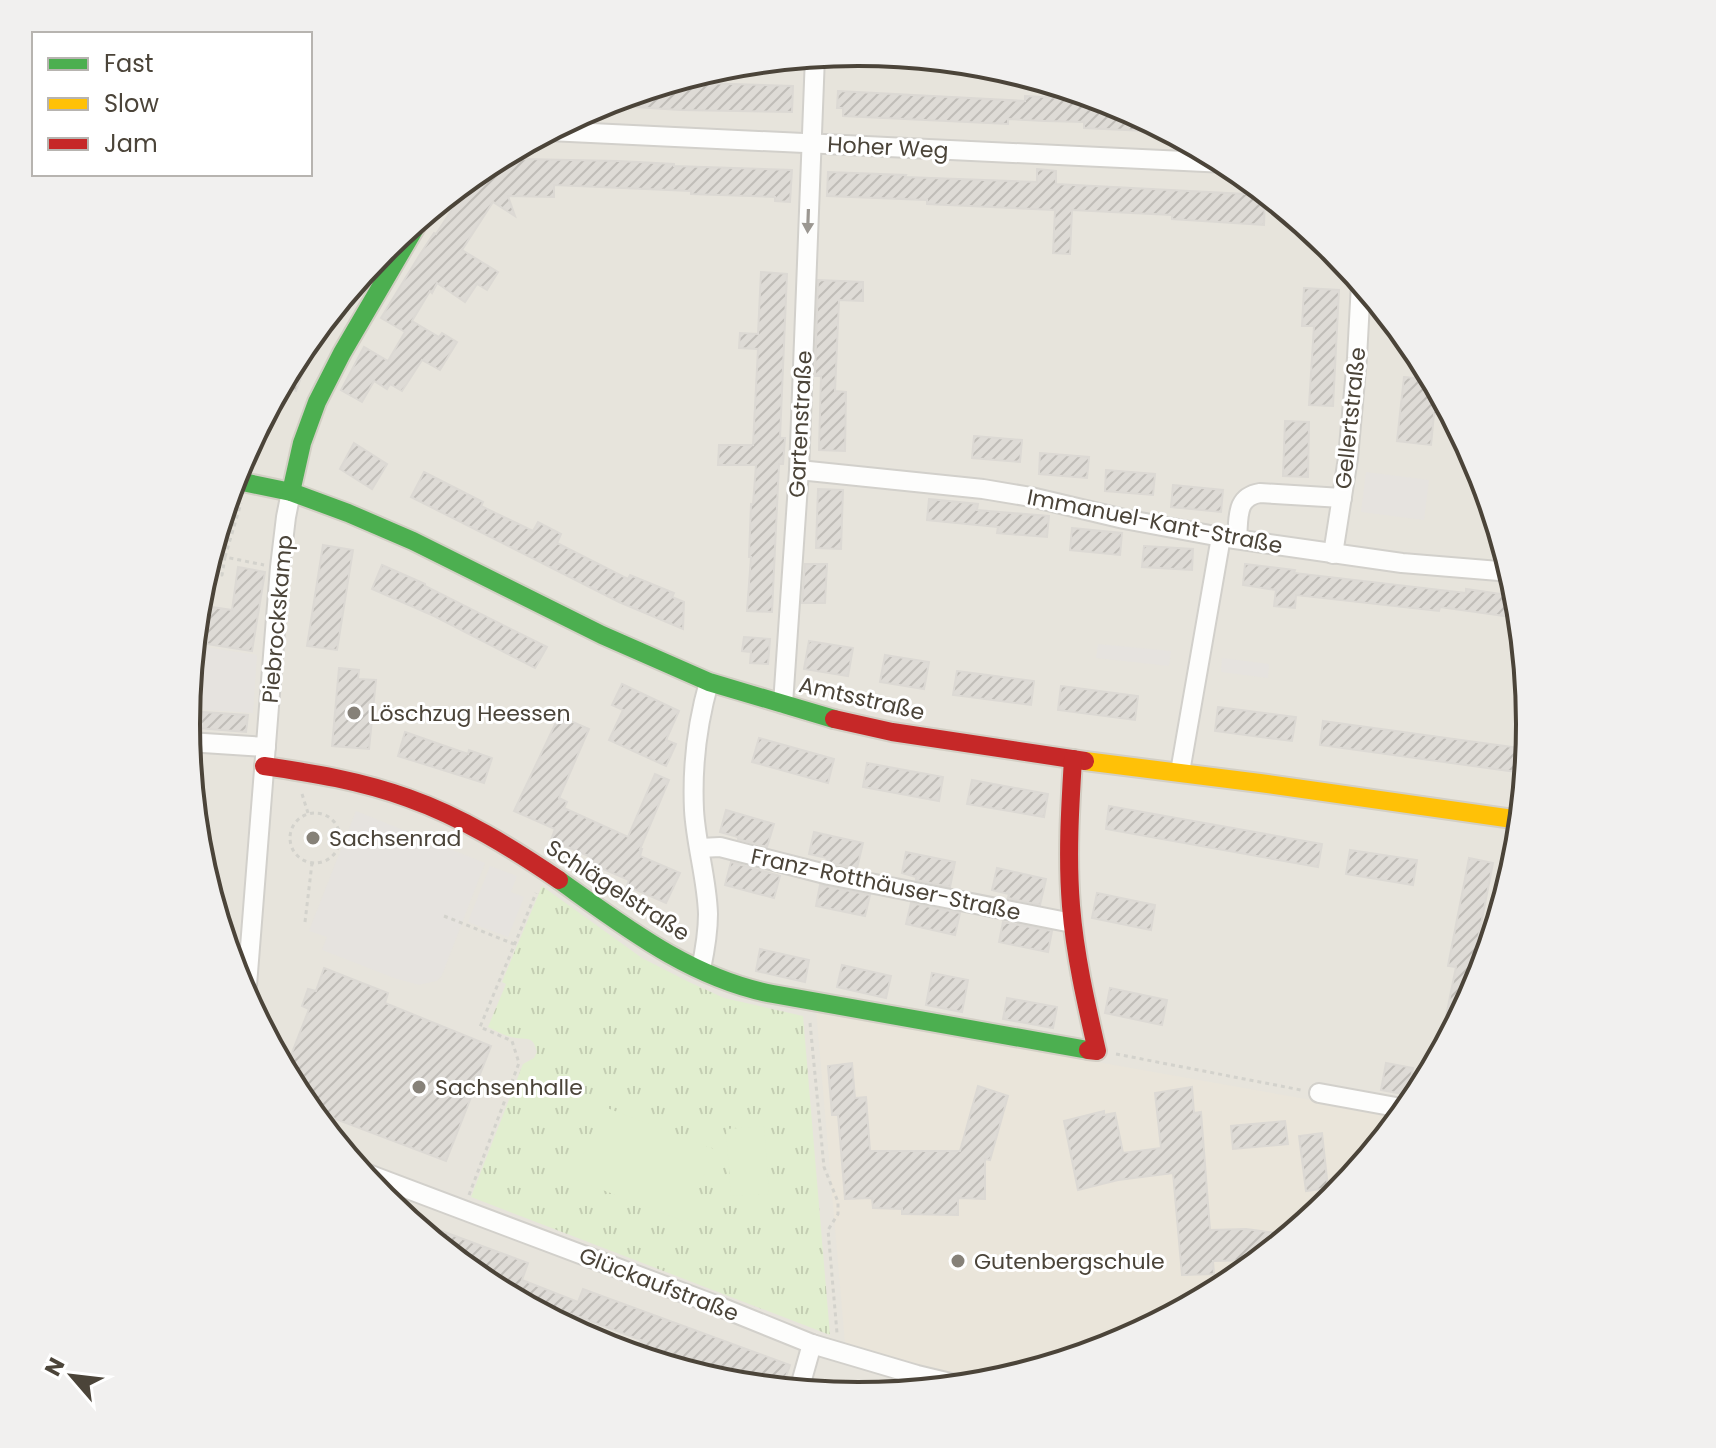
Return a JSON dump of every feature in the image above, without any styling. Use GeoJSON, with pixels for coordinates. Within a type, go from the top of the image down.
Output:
{"type":"FeatureCollection","features":[{"type":"Feature","properties":{"kind":"street","name":"Gartenstraße"},"geometry":{"type":"LineString","coordinates":[[783,704],[799,470],[814,67]]}},
{"type":"Feature","properties":{"kind":"street","name":"Hoher Weg"},"geometry":{"type":"LineString","coordinates":[[571,132],[1199,162]]}},
{"type":"Feature","properties":{"kind":"street"},"geometry":{"type":"LineString","coordinates":[[291,492],[302,443],[317,402],[402,250]]}},
{"type":"Feature","properties":{"kind":"street","name":"Gellertstraße"},"geometry":{"type":"LineString","coordinates":[[1333,554],[1348,458],[1360,298]]}},
{"type":"Feature","properties":{"kind":"street","name":"Immanuel-Kant-Straße"},"geometry":{"type":"LineString","coordinates":[[799,470],[1003,492],[1229,538],[1402,563],[1498,571]]}},
{"type":"Feature","properties":{"kind":"street","name":"Amtsstraße"},"geometry":{"type":"LineString","coordinates":[[246,483],[291,492],[348,513],[413,541],[602,635],[709,682],[836,719],[892,732],[1073,759],[1509,818]]}},
{"type":"Feature","properties":{"kind":"street","name":"Piebrockskamp"},"geometry":{"type":"LineString","coordinates":[[248,971],[280,567],[291,492]]}},
{"type":"Feature","properties":{"kind":"street"},"geometry":{"type":"LineString","coordinates":[[1180,772],[1229,538],[1244,499],[1260,493],[1342,498]]}},
{"type":"Feature","properties":{"kind":"street"},"geometry":{"type":"LineString","coordinates":[[701,969],[708,912],[694,813],[694,762],[709,682]]}},
{"type":"Feature","properties":{"kind":"street"},"geometry":{"type":"LineString","coordinates":[[200,744],[265,756]]}},
{"type":"Feature","properties":{"kind":"street","name":"Schlägelstraße"},"geometry":{"type":"LineString","coordinates":[[265,756],[431,806],[482,832],[545,871],[663,952],[751,991],[1097,1051]]}},
{"type":"Feature","properties":{"kind":"street"},"geometry":{"type":"LineString","coordinates":[[1073,759],[1069,833],[1072,923],[1084,997],[1097,1051]]}},
{"type":"Feature","properties":{"kind":"street","name":"Franz-Rotthäuser-Straße"},"geometry":{"type":"LineString","coordinates":[[700,848],[720,847],[829,875],[1072,923]]}},
{"type":"Feature","properties":{"kind":"street"},"geometry":{"type":"LineString","coordinates":[[1319,1093],[1393,1106]]}},
{"type":"Feature","properties":{"kind":"street","name":"Glückaufstraße"},"geometry":{"type":"LineString","coordinates":[[385,1180],[812,1344],[929,1378]]}},
{"type":"Feature","properties":{"kind":"street"},"geometry":{"type":"LineString","coordinates":[[802,1379],[812,1344]]}},
{"type":"Feature","properties":{"kind":"path"},"geometry":{"type":"LineString","coordinates":[[218,574],[222,575],[232,521]]}},
{"type":"Feature","properties":{"kind":"path"},"geometry":{"type":"LineString","coordinates":[[225,557],[264,565]]}},
{"type":"Feature","properties":{"kind":"path"},"geometry":{"type":"LineString","coordinates":[[319,813],[337,825],[339,846],[325,861],[312,863],[298,857],[292,849],[290,831],[300,817],[319,813]]}},
{"type":"Feature","properties":{"kind":"path"},"geometry":{"type":"LineString","coordinates":[[305,922],[312,863]]}},
{"type":"Feature","properties":{"kind":"path"},"geometry":{"type":"LineString","coordinates":[[463,1210],[519,1063],[512,1041],[480,1027],[545,871]]}},
{"type":"Feature","properties":{"kind":"path"},"geometry":{"type":"LineString","coordinates":[[444,916],[514,944]]}},
{"type":"Feature","properties":{"kind":"path"},"geometry":{"type":"LineString","coordinates":[[808,999],[824,1167],[838,1202],[838,1214],[828,1230],[839,1352]]}},
{"type":"Feature","properties":{"kind":"path"},"geometry":{"type":"LineString","coordinates":[[1097,1051],[1319,1093]]}},
{"type":"Feature","properties":{"kind":"shaded area"},"geometry":{"type":"Polygon","coordinates":[[[815,67],[901,67],[944,72],[1028,88],[1070,101],[1110,116],[1187,154],[1259,202],[1292,229],[1353,290],[1405,358],[1428,395],[1466,472],[1481,512],[1494,554],[1515,681],[1515,767],[1494,894],[1466,976],[1428,1053],[1380,1125],[1353,1158],[1292,1219],[1259,1246],[1187,1294],[1149,1314],[1110,1332],[1028,1360],[901,1381],[815,1381],[772,1376],[688,1360],[646,1347],[606,1332],[529,1294],[457,1246],[424,1219],[363,1158],[336,1125],[288,1053],[268,1015],[250,976],[222,894],[201,767],[201,681],[206,638],[222,554],[235,512],[250,472],[288,395],[336,323],[363,290],[424,229],[457,202],[529,154],[567,134],[606,116],[688,88],[815,67]]]}},
{"type":"Feature","properties":{"kind":"shaded area"},"geometry":{"type":"Polygon","coordinates":[[[1366,472],[1429,480],[1424,520],[1361,512],[1366,472]]]}},
{"type":"Feature","properties":{"kind":"shaded area"},"geometry":{"type":"Polygon","coordinates":[[[1098,644],[1171,651],[1169,666],[1096,658],[1098,644]]]}},
{"type":"Feature","properties":{"kind":"shaded area"},"geometry":{"type":"Polygon","coordinates":[[[205,648],[257,655],[253,713],[200,709],[205,648]]]}},
{"type":"Feature","properties":{"kind":"shaded area"},"geometry":{"type":"Polygon","coordinates":[[[1222,658],[1269,664],[1268,678],[1221,672],[1222,658]]]}},
{"type":"Feature","properties":{"kind":"shaded area"},"geometry":{"type":"Polygon","coordinates":[[[356,811],[485,863],[437,981],[419,985],[322,950],[327,937],[309,931],[356,811]]]}},
{"type":"Feature","properties":{"kind":"shaded area"},"geometry":{"type":"Polygon","coordinates":[[[490,866],[517,876],[511,892],[524,897],[508,937],[468,922],[490,866]]]}},
{"type":"Feature","properties":{"kind":"shaded area"},"geometry":{"type":"Polygon","coordinates":[[[816,1009],[1388,1114],[1353,1158],[1323,1189],[1259,1246],[1187,1294],[1110,1332],[1028,1360],[953,1374],[901,1363],[845,1343],[816,1009]]]}},
{"type":"Feature","properties":{"kind":"green space"},"geometry":{"type":"Polygon","coordinates":[[[542,886],[642,958],[689,982],[724,998],[803,1016],[830,1335],[471,1197],[523,1064],[534,1058],[537,1052],[530,1040],[488,1027],[506,984],[502,982],[542,886]]]}},
{"type":"Feature","properties":{"kind":"green space"},"geometry":{"type":"Polygon","coordinates":[[[602,1106],[714,1149],[686,1222],[574,1179],[602,1106]]]}},
{"type":"Feature","properties":{"kind":"green space"},"geometry":{"type":"Polygon","coordinates":[[[764,1126],[769,1194],[731,1196],[726,1129],[764,1126]]]}},
{"type":"Feature","properties":{"kind":"building"},"geometry":{"type":"Polygon","coordinates":[[[710,83],[793,86],[792,112],[631,107],[710,83]]]}},
{"type":"Feature","properties":{"kind":"building"},"geometry":{"type":"Polygon","coordinates":[[[838,91],[1025,101],[1025,96],[1060,98],[1142,131],[1084,128],[1084,122],[1008,119],[1008,124],[843,116],[843,108],[837,108],[838,91]]]}},
{"type":"Feature","properties":{"kind":"building"},"geometry":{"type":"Polygon","coordinates":[[[522,159],[618,161],[792,170],[790,202],[775,201],[775,197],[554,185],[554,197],[508,196],[515,216],[493,202],[462,250],[498,272],[487,290],[477,284],[465,302],[437,283],[412,321],[439,337],[442,333],[457,342],[440,370],[422,360],[402,391],[390,384],[387,389],[374,381],[362,402],[341,390],[364,347],[388,361],[405,332],[381,318],[457,202],[522,159]]]}},
{"type":"Feature","properties":{"kind":"building"},"geometry":{"type":"Polygon","coordinates":[[[1037,169],[1056,171],[1056,184],[1248,194],[1265,207],[1264,225],[1172,219],[1172,215],[1072,210],[1070,254],[1053,253],[1055,210],[827,196],[828,172],[1037,182],[1037,169]]]}},
{"type":"Feature","properties":{"kind":"building"},"geometry":{"type":"Polygon","coordinates":[[[761,272],[787,274],[780,438],[785,438],[783,464],[779,464],[772,612],[747,611],[751,504],[756,465],[718,465],[719,445],[753,445],[758,349],[739,348],[740,333],[758,334],[761,272]]]}},
{"type":"Feature","properties":{"kind":"building"},"geometry":{"type":"Polygon","coordinates":[[[818,280],[863,282],[863,301],[839,300],[835,391],[846,392],[845,451],[819,450],[821,376],[815,376],[818,280]]]}},
{"type":"Feature","properties":{"kind":"building"},"geometry":{"type":"Polygon","coordinates":[[[1304,288],[1339,290],[1333,406],[1309,405],[1314,326],[1302,326],[1304,288]]]}},
{"type":"Feature","properties":{"kind":"building"},"geometry":{"type":"Polygon","coordinates":[[[304,369],[296,391],[292,389],[304,369]]]}},
{"type":"Feature","properties":{"kind":"building"},"geometry":{"type":"Polygon","coordinates":[[[1404,377],[1418,378],[1438,414],[1434,414],[1431,445],[1397,441],[1404,377]]]}},
{"type":"Feature","properties":{"kind":"building"},"geometry":{"type":"Polygon","coordinates":[[[1285,421],[1309,422],[1308,477],[1283,476],[1285,421]]]}},
{"type":"Feature","properties":{"kind":"building"},"geometry":{"type":"Polygon","coordinates":[[[974,436],[1022,440],[1020,462],[972,458],[974,436]]]}},
{"type":"Feature","properties":{"kind":"building"},"geometry":{"type":"Polygon","coordinates":[[[354,443],[387,464],[372,489],[340,469],[354,443]]]}},
{"type":"Feature","properties":{"kind":"building"},"geometry":{"type":"Polygon","coordinates":[[[1040,453],[1089,457],[1087,478],[1039,474],[1040,453]]]}},
{"type":"Feature","properties":{"kind":"building"},"geometry":{"type":"Polygon","coordinates":[[[1106,470],[1155,474],[1153,495],[1105,491],[1106,470]]]}},
{"type":"Feature","properties":{"kind":"building"},"geometry":{"type":"Polygon","coordinates":[[[424,472],[483,502],[481,506],[533,531],[538,522],[561,534],[557,543],[628,579],[630,575],[674,593],[672,597],[684,602],[683,629],[619,602],[411,497],[424,472]]]}},
{"type":"Feature","properties":{"kind":"building"},"geometry":{"type":"Polygon","coordinates":[[[1173,485],[1223,490],[1221,512],[1171,507],[1173,485]]]}},
{"type":"Feature","properties":{"kind":"building"},"geometry":{"type":"Polygon","coordinates":[[[818,489],[843,490],[841,549],[816,548],[818,489]]]}},
{"type":"Feature","properties":{"kind":"building"},"geometry":{"type":"Polygon","coordinates":[[[929,499],[978,504],[977,510],[1049,516],[1047,537],[997,533],[998,527],[927,520],[929,499]]]}},
{"type":"Feature","properties":{"kind":"building"},"geometry":{"type":"Polygon","coordinates":[[[1072,528],[1122,533],[1120,555],[1070,550],[1072,528]]]}},
{"type":"Feature","properties":{"kind":"building"},"geometry":{"type":"Polygon","coordinates":[[[323,545],[353,550],[337,650],[307,646],[323,545]]]}},
{"type":"Feature","properties":{"kind":"building"},"geometry":{"type":"Polygon","coordinates":[[[1144,546],[1193,549],[1192,570],[1142,567],[1144,546]]]}},
{"type":"Feature","properties":{"kind":"building"},"geometry":{"type":"Polygon","coordinates":[[[805,564],[827,564],[825,603],[802,603],[805,564]]]}},
{"type":"Feature","properties":{"kind":"building"},"geometry":{"type":"Polygon","coordinates":[[[1245,564],[1295,570],[1294,573],[1466,593],[1466,589],[1503,594],[1506,616],[1440,607],[1439,611],[1296,595],[1295,608],[1274,606],[1276,590],[1243,585],[1245,564]]]}},
{"type":"Feature","properties":{"kind":"building"},"geometry":{"type":"Polygon","coordinates":[[[382,565],[547,647],[535,668],[434,616],[372,589],[382,565]]]}},
{"type":"Feature","properties":{"kind":"building"},"geometry":{"type":"Polygon","coordinates":[[[238,567],[265,572],[252,651],[205,644],[211,607],[232,610],[238,567]]]}},
{"type":"Feature","properties":{"kind":"building"},"geometry":{"type":"Polygon","coordinates":[[[744,637],[770,639],[768,664],[750,663],[751,652],[742,651],[744,637]]]}},
{"type":"Feature","properties":{"kind":"building"},"geometry":{"type":"Polygon","coordinates":[[[809,641],[853,648],[848,676],[804,669],[809,641]]]}},
{"type":"Feature","properties":{"kind":"building"},"geometry":{"type":"Polygon","coordinates":[[[885,655],[929,662],[924,689],[880,682],[885,655]]]}},
{"type":"Feature","properties":{"kind":"building","name":"Löschzug Heessen"},"geometry":{"type":"Polygon","coordinates":[[[339,668],[359,670],[358,679],[376,680],[369,749],[332,746],[339,668]]]}},
{"type":"Feature","properties":{"kind":"building"},"geometry":{"type":"Polygon","coordinates":[[[957,671],[1034,681],[1031,705],[953,695],[957,671]]]}},
{"type":"Feature","properties":{"kind":"building"},"geometry":{"type":"Polygon","coordinates":[[[622,684],[679,711],[666,740],[676,744],[666,766],[609,740],[623,710],[612,705],[622,684]]]}},
{"type":"Feature","properties":{"kind":"building"},"geometry":{"type":"Polygon","coordinates":[[[1061,686],[1138,696],[1135,720],[1058,710],[1061,686]]]}},
{"type":"Feature","properties":{"kind":"building"},"geometry":{"type":"Polygon","coordinates":[[[1218,707],[1296,717],[1292,741],[1215,731],[1218,707]]]}},
{"type":"Feature","properties":{"kind":"building"},"geometry":{"type":"Polygon","coordinates":[[[200,712],[248,715],[246,732],[200,728],[200,712]]]}},
{"type":"Feature","properties":{"kind":"building"},"geometry":{"type":"Polygon","coordinates":[[[559,716],[589,729],[559,798],[567,802],[564,808],[628,837],[655,774],[669,780],[640,849],[640,856],[680,873],[666,903],[627,886],[629,880],[589,863],[591,857],[551,840],[555,829],[514,811],[559,716]]]}},
{"type":"Feature","properties":{"kind":"building"},"geometry":{"type":"Polygon","coordinates":[[[1323,721],[1515,747],[1514,772],[1320,745],[1323,721]]]}},
{"type":"Feature","properties":{"kind":"building"},"geometry":{"type":"Polygon","coordinates":[[[405,732],[468,754],[469,750],[492,758],[484,783],[398,756],[405,732]]]}},
{"type":"Feature","properties":{"kind":"building"},"geometry":{"type":"Polygon","coordinates":[[[759,738],[834,759],[828,783],[752,762],[759,738]]]}},
{"type":"Feature","properties":{"kind":"building"},"geometry":{"type":"Polygon","coordinates":[[[867,763],[943,777],[939,801],[863,787],[867,763]]]}},
{"type":"Feature","properties":{"kind":"building"},"geometry":{"type":"Polygon","coordinates":[[[972,780],[1048,794],[1044,817],[967,804],[972,780]]]}},
{"type":"Feature","properties":{"kind":"building"},"geometry":{"type":"Polygon","coordinates":[[[1109,806],[1322,844],[1318,867],[1106,829],[1109,806]]]}},
{"type":"Feature","properties":{"kind":"building"},"geometry":{"type":"Polygon","coordinates":[[[726,810],[774,824],[767,847],[720,832],[726,810]]]}},
{"type":"Feature","properties":{"kind":"building"},"geometry":{"type":"Polygon","coordinates":[[[814,832],[863,843],[857,868],[826,862],[827,858],[809,854],[814,832]]]}},
{"type":"Feature","properties":{"kind":"building"},"geometry":{"type":"Polygon","coordinates":[[[1350,850],[1417,860],[1413,885],[1346,874],[1350,850]]]}},
{"type":"Feature","properties":{"kind":"building"},"geometry":{"type":"Polygon","coordinates":[[[906,852],[955,862],[950,887],[916,880],[916,877],[902,873],[906,852]]]}},
{"type":"Feature","properties":{"kind":"building"},"geometry":{"type":"Polygon","coordinates":[[[1469,858],[1493,863],[1476,949],[1445,1020],[1456,967],[1448,966],[1469,858]]]}},
{"type":"Feature","properties":{"kind":"building"},"geometry":{"type":"Polygon","coordinates":[[[731,862],[780,876],[774,898],[725,885],[731,862]]]}},
{"type":"Feature","properties":{"kind":"building"},"geometry":{"type":"Polygon","coordinates":[[[997,868],[1046,879],[1040,905],[1008,898],[1009,894],[992,890],[997,868]]]}},
{"type":"Feature","properties":{"kind":"building"},"geometry":{"type":"Polygon","coordinates":[[[820,885],[870,895],[865,916],[816,906],[820,885]]]}},
{"type":"Feature","properties":{"kind":"building"},"geometry":{"type":"Polygon","coordinates":[[[1097,893],[1155,905],[1151,930],[1092,918],[1097,893]]]}},
{"type":"Feature","properties":{"kind":"building"},"geometry":{"type":"Polygon","coordinates":[[[911,903],[960,913],[955,935],[906,924],[911,903]]]}},
{"type":"Feature","properties":{"kind":"building"},"geometry":{"type":"Polygon","coordinates":[[[1003,922],[1052,931],[1048,952],[999,942],[1003,922]]]}},
{"type":"Feature","properties":{"kind":"building"},"geometry":{"type":"Polygon","coordinates":[[[760,949],[809,960],[805,982],[756,971],[760,949]]]}},
{"type":"Feature","properties":{"kind":"building"},"geometry":{"type":"Polygon","coordinates":[[[842,965],[891,976],[886,998],[837,987],[842,965]]]}},
{"type":"Feature","properties":{"kind":"building"},"geometry":{"type":"Polygon","coordinates":[[[324,968],[388,993],[385,1003],[491,1046],[446,1161],[330,1117],[290,1057],[309,1009],[302,1006],[308,989],[316,991],[324,968]]]}},
{"type":"Feature","properties":{"kind":"building"},"geometry":{"type":"Polygon","coordinates":[[[932,973],[968,980],[962,1012],[926,1005],[932,973]]]}},
{"type":"Feature","properties":{"kind":"building"},"geometry":{"type":"Polygon","coordinates":[[[1110,988],[1167,1000],[1162,1025],[1105,1013],[1110,988]]]}},
{"type":"Feature","properties":{"kind":"building"},"geometry":{"type":"Polygon","coordinates":[[[1007,998],[1057,1007],[1053,1028],[1003,1019],[1007,998]]]}},
{"type":"Feature","properties":{"kind":"building"},"geometry":{"type":"Polygon","coordinates":[[[852,1063],[855,1098],[866,1097],[870,1151],[960,1151],[978,1086],[1008,1096],[990,1160],[985,1159],[985,1199],[958,1198],[958,1215],[902,1214],[902,1209],[873,1208],[872,1198],[845,1199],[838,1115],[832,1115],[828,1066],[852,1063]]]}},
{"type":"Feature","properties":{"kind":"building"},"geometry":{"type":"Polygon","coordinates":[[[1386,1063],[1413,1068],[1411,1081],[1402,1094],[1381,1090],[1386,1063]]]}},
{"type":"Feature","properties":{"kind":"building"},"geometry":{"type":"Polygon","coordinates":[[[1192,1087],[1194,1113],[1201,1112],[1210,1230],[1246,1229],[1275,1233],[1239,1260],[1213,1261],[1214,1274],[1182,1275],[1173,1173],[1118,1180],[1078,1190],[1064,1121],[1104,1111],[1104,1115],[1115,1113],[1123,1153],[1161,1148],[1155,1093],[1192,1087]]]}},
{"type":"Feature","properties":{"kind":"building"},"geometry":{"type":"Polygon","coordinates":[[[1285,1121],[1288,1144],[1233,1149],[1231,1126],[1285,1121]]]}},
{"type":"Feature","properties":{"kind":"building"},"geometry":{"type":"Polygon","coordinates":[[[1322,1133],[1328,1184],[1323,1189],[1306,1191],[1299,1136],[1322,1133]]]}},
{"type":"Feature","properties":{"kind":"building"},"geometry":{"type":"Polygon","coordinates":[[[436,1229],[528,1263],[522,1280],[578,1302],[583,1289],[790,1365],[786,1378],[730,1369],[646,1347],[639,1344],[641,1340],[556,1308],[529,1294],[436,1229]]]}},
{"type":"Feature","properties":{"kind":"traffic: fast"},"geometry":{"type":"LineString","coordinates":[[291,492],[302,443],[317,402],[402,250]]}},
{"type":"Feature","properties":{"kind":"traffic: fast"},"geometry":{"type":"LineString","coordinates":[[246,483],[291,492],[348,513],[413,541],[602,635],[709,682],[834,719]]}},
{"type":"Feature","properties":{"kind":"traffic: fast"},"geometry":{"type":"LineString","coordinates":[[559,880],[660,949],[743,987],[1088,1050]]}},
{"type":"Feature","properties":{"kind":"traffic: slow"},"geometry":{"type":"LineString","coordinates":[[1085,761],[1509,818]]}},
{"type":"Feature","properties":{"kind":"traffic: jam"},"geometry":{"type":"LineString","coordinates":[[834,719],[892,732],[1085,761]]}},
{"type":"Feature","properties":{"kind":"traffic: jam"},"geometry":{"type":"LineString","coordinates":[[1073,759],[1070,888],[1078,961],[1097,1051],[1088,1050]]}},
{"type":"Feature","properties":{"kind":"traffic: jam"},"geometry":{"type":"LineString","coordinates":[[264,766],[355,782],[428,806],[486,834],[559,880]]}},
{"type":"Feature","properties":{"kind":"place","name":"Löschzug Heessen"},"geometry":{"type":"Point","coordinates":[354,713]}},
{"type":"Feature","properties":{"kind":"place","name":"Sachsenrad"},"geometry":{"type":"Point","coordinates":[313,838]}},
{"type":"Feature","properties":{"kind":"place","name":"Sachsenhalle"},"geometry":{"type":"Point","coordinates":[419,1087]}},
{"type":"Feature","properties":{"kind":"place","name":"Gutenbergschule"},"geometry":{"type":"Point","coordinates":[958,1261]}}]}
